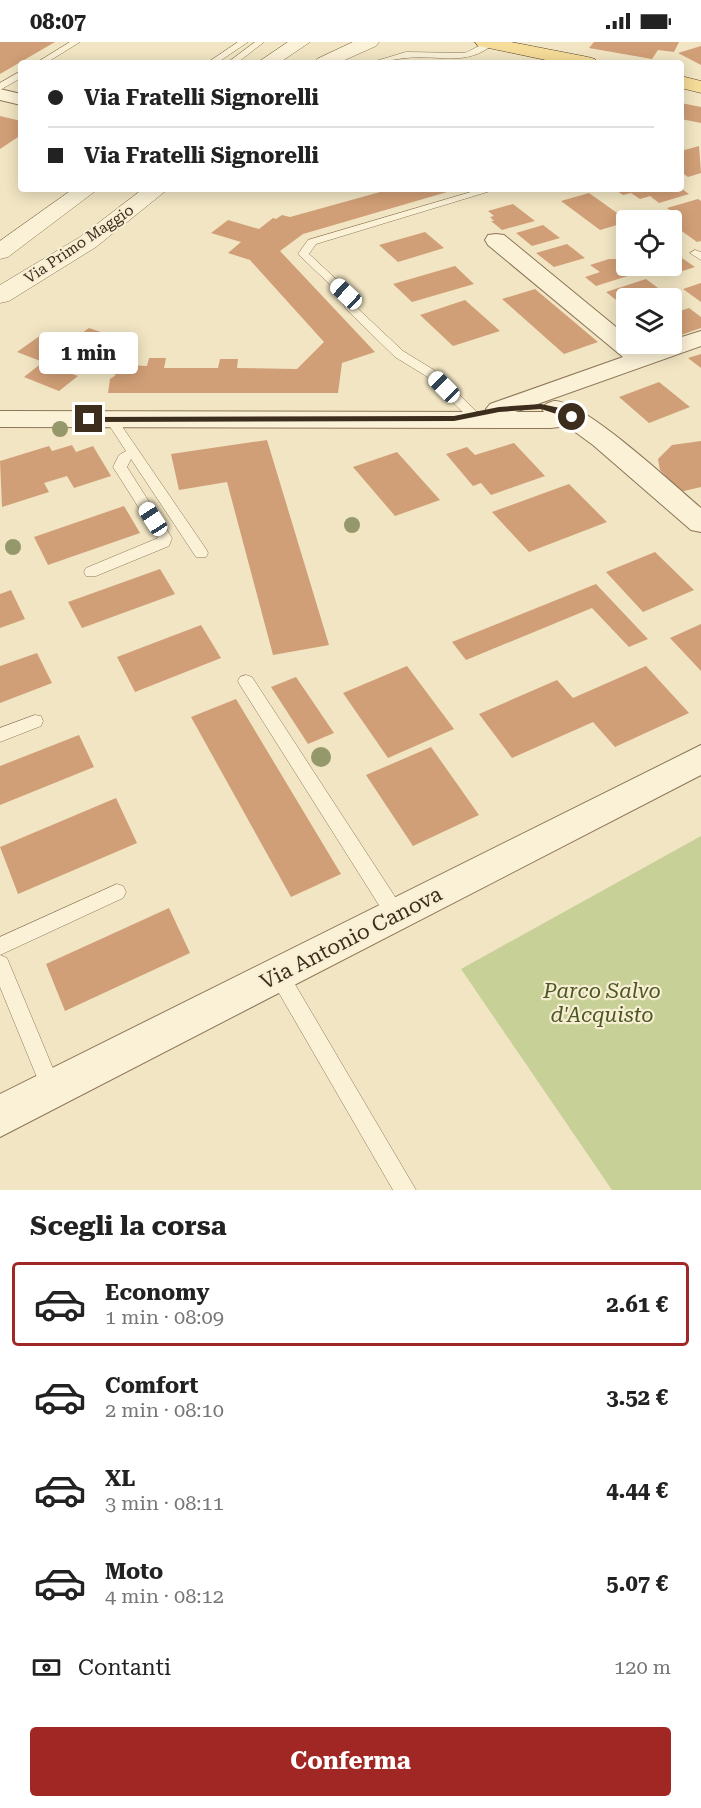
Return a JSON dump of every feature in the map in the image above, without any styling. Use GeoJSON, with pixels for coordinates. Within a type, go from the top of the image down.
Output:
{"type":"FeatureCollection","features":[{"type":"Feature","properties":{"kind":"main road"},"geometry":{"type":"LineString","coordinates":[[487,43],[573,60]]}},
{"type":"Feature","properties":{"kind":"main road"},"geometry":{"type":"LineString","coordinates":[[684,83],[701,87]]}},
{"type":"Feature","properties":{"kind":"street"},"geometry":{"type":"LineString","coordinates":[[271,60],[301,42]]}},
{"type":"Feature","properties":{"kind":"street"},"geometry":{"type":"LineString","coordinates":[[301,60],[330,42]]}},
{"type":"Feature","properties":{"kind":"street"},"geometry":{"type":"LineString","coordinates":[[330,60],[370,42]]}},
{"type":"Feature","properties":{"kind":"street"},"geometry":{"type":"LineString","coordinates":[[0,94],[18,99]]}},
{"type":"Feature","properties":{"kind":"street","name":"Via Primo Maggio"},"geometry":{"type":"LineString","coordinates":[[0,296],[88,242],[153,192]]}},
{"type":"Feature","properties":{"kind":"street","name":"Via Primo Maggio"},"geometry":{"type":"LineString","coordinates":[[0,252],[94,196]]}},
{"type":"Feature","properties":{"kind":"street","name":"Via Primo Maggio"},"geometry":{"type":"LineString","coordinates":[[0,278],[94,196]]}},
{"type":"Feature","properties":{"kind":"street"},"geometry":{"type":"LineString","coordinates":[[496,240],[640,359]]}},
{"type":"Feature","properties":{"kind":"street"},"geometry":{"type":"LineString","coordinates":[[476,416],[701,338]]}},
{"type":"Feature","properties":{"kind":"street"},"geometry":{"type":"LineString","coordinates":[[0,419],[476,416],[551,420],[572,417],[602,439],[701,523]]}},
{"type":"Feature","properties":{"kind":"street","name":"Via Antonio Canova"},"geometry":{"type":"LineString","coordinates":[[0,1116],[701,759]]}},
{"type":"Feature","properties":{"kind":"lane"},"geometry":{"type":"LineString","coordinates":[[45,60],[76,42]]}},
{"type":"Feature","properties":{"kind":"lane"},"geometry":{"type":"LineString","coordinates":[[216,60],[244,42]]}},
{"type":"Feature","properties":{"kind":"lane"},"geometry":{"type":"LineString","coordinates":[[235,60],[260,42]]}},
{"type":"Feature","properties":{"kind":"lane"},"geometry":{"type":"LineString","coordinates":[[385,60],[406,55],[468,56],[487,43]]}},
{"type":"Feature","properties":{"kind":"lane"},"geometry":{"type":"LineString","coordinates":[[0,87],[18,76]]}},
{"type":"Feature","properties":{"kind":"lane"},"geometry":{"type":"LineString","coordinates":[[476,416],[430,373],[399,354],[350,306],[346,294],[303,254],[312,242],[482,192]]}},
{"type":"Feature","properties":{"kind":"lane"},"geometry":{"type":"LineString","coordinates":[[111,419],[201,553]]}},
{"type":"Feature","properties":{"kind":"lane"},"geometry":{"type":"LineString","coordinates":[[91,572],[164,543],[165,538],[120,467],[124,458],[133,452]]}},
{"type":"Feature","properties":{"kind":"lane"},"geometry":{"type":"LineString","coordinates":[[246,681],[396,915]]}},
{"type":"Feature","properties":{"kind":"lane"},"geometry":{"type":"LineString","coordinates":[[0,735],[35,721]]}},
{"type":"Feature","properties":{"kind":"lane"},"geometry":{"type":"LineString","coordinates":[[0,945],[117,892]]}},
{"type":"Feature","properties":{"kind":"lane"},"geometry":{"type":"LineString","coordinates":[[0,964],[52,1090]]}},
{"type":"Feature","properties":{"kind":"lane"},"geometry":{"type":"LineString","coordinates":[[279,975],[405,1190]]}},
{"type":"Feature","properties":{"kind":"green space","name":"Parco Salvo d'Acquisto"},"geometry":{"type":"Polygon","coordinates":[[[701,836],[701,1190],[612,1190],[461,969],[701,836]]]}},
{"type":"Feature","properties":{"kind":"building"},"geometry":{"type":"Polygon","coordinates":[[[0,42],[55,42],[24,60],[18,60],[18,64],[0,74],[0,42]]]}},
{"type":"Feature","properties":{"kind":"building"},"geometry":{"type":"Polygon","coordinates":[[[594,42],[679,42],[674,52],[658,50],[652,59],[589,48],[594,42]]]}},
{"type":"Feature","properties":{"kind":"building"},"geometry":{"type":"Polygon","coordinates":[[[701,46],[701,65],[678,53],[701,46]]]}},
{"type":"Feature","properties":{"kind":"building"},"geometry":{"type":"Polygon","coordinates":[[[684,104],[701,107],[701,123],[684,120],[684,104]]]}},
{"type":"Feature","properties":{"kind":"building"},"geometry":{"type":"Polygon","coordinates":[[[0,116],[18,120],[18,137],[0,149],[0,116]]]}},
{"type":"Feature","properties":{"kind":"building"},"geometry":{"type":"Polygon","coordinates":[[[699,146],[701,173],[688,177],[684,174],[684,150],[699,146]]]}},
{"type":"Feature","properties":{"kind":"building"},"geometry":{"type":"Polygon","coordinates":[[[684,190],[689,194],[659,203],[650,196],[640,199],[631,193],[623,195],[618,192],[684,190]]]}},
{"type":"Feature","properties":{"kind":"building"},"geometry":{"type":"Polygon","coordinates":[[[380,192],[447,192],[303,234],[280,251],[375,352],[342,363],[338,393],[108,393],[110,379],[116,375],[77,360],[64,371],[78,376],[59,391],[24,377],[43,362],[17,352],[41,335],[60,342],[72,333],[79,335],[89,328],[109,335],[96,345],[135,360],[129,365],[147,366],[149,358],[166,358],[164,368],[218,368],[220,359],[238,359],[237,368],[297,369],[324,342],[250,260],[228,253],[241,242],[211,233],[228,220],[259,229],[273,218],[276,219],[282,215],[290,217],[380,192]]]}},
{"type":"Feature","properties":{"kind":"building"},"geometry":{"type":"Polygon","coordinates":[[[589,193],[616,212],[616,225],[600,230],[561,201],[589,193]]]}},
{"type":"Feature","properties":{"kind":"building"},"geometry":{"type":"Polygon","coordinates":[[[698,199],[701,201],[701,241],[697,242],[682,231],[682,210],[667,208],[698,199]]]}},
{"type":"Feature","properties":{"kind":"building"},"geometry":{"type":"Polygon","coordinates":[[[513,204],[535,221],[502,230],[491,221],[494,221],[490,217],[494,216],[488,211],[513,204]]]}},
{"type":"Feature","properties":{"kind":"building"},"geometry":{"type":"Polygon","coordinates":[[[543,225],[560,238],[532,246],[516,233],[543,225]]]}},
{"type":"Feature","properties":{"kind":"building"},"geometry":{"type":"Polygon","coordinates":[[[425,232],[444,248],[398,262],[379,245],[425,232]]]}},
{"type":"Feature","properties":{"kind":"building"},"geometry":{"type":"Polygon","coordinates":[[[567,244],[585,258],[554,267],[536,253],[567,244]]]}},
{"type":"Feature","properties":{"kind":"building"},"geometry":{"type":"Polygon","coordinates":[[[682,258],[695,267],[682,271],[682,258]]]}},
{"type":"Feature","properties":{"kind":"building"},"geometry":{"type":"Polygon","coordinates":[[[616,259],[616,276],[628,276],[596,286],[585,277],[600,272],[590,265],[616,259]]]}},
{"type":"Feature","properties":{"kind":"building"},"geometry":{"type":"Polygon","coordinates":[[[455,266],[474,284],[412,302],[393,284],[455,266]]]}},
{"type":"Feature","properties":{"kind":"building"},"geometry":{"type":"Polygon","coordinates":[[[646,279],[658,288],[618,288],[646,279]]]}},
{"type":"Feature","properties":{"kind":"building"},"geometry":{"type":"Polygon","coordinates":[[[701,283],[701,302],[683,289],[701,283]]]}},
{"type":"Feature","properties":{"kind":"building"},"geometry":{"type":"Polygon","coordinates":[[[535,289],[598,342],[564,354],[502,299],[535,289]]]}},
{"type":"Feature","properties":{"kind":"building"},"geometry":{"type":"Polygon","coordinates":[[[616,289],[616,300],[606,292],[616,289]]]}},
{"type":"Feature","properties":{"kind":"building"},"geometry":{"type":"Polygon","coordinates":[[[465,300],[500,331],[453,346],[420,315],[465,300]]]}},
{"type":"Feature","properties":{"kind":"building"},"geometry":{"type":"Polygon","coordinates":[[[689,308],[701,317],[701,328],[682,335],[682,310],[689,308]]]}},
{"type":"Feature","properties":{"kind":"building"},"geometry":{"type":"Polygon","coordinates":[[[701,354],[701,368],[688,358],[701,354]]]}},
{"type":"Feature","properties":{"kind":"building"},"geometry":{"type":"Polygon","coordinates":[[[659,382],[690,407],[649,423],[619,397],[659,382]]]}},
{"type":"Feature","properties":{"kind":"building"},"geometry":{"type":"Polygon","coordinates":[[[267,440],[329,645],[273,655],[227,482],[179,490],[171,454],[267,440]]]}},
{"type":"Feature","properties":{"kind":"building"},"geometry":{"type":"Polygon","coordinates":[[[701,441],[701,487],[680,492],[660,470],[658,459],[672,445],[701,441]]]}},
{"type":"Feature","properties":{"kind":"building"},"geometry":{"type":"Polygon","coordinates":[[[514,443],[545,476],[491,495],[481,483],[473,486],[446,454],[467,447],[475,455],[514,443]]]}},
{"type":"Feature","properties":{"kind":"building"},"geometry":{"type":"Polygon","coordinates":[[[72,445],[76,452],[93,446],[111,476],[74,488],[67,476],[44,483],[49,492],[2,507],[0,461],[49,446],[52,451],[72,445]]]}},
{"type":"Feature","properties":{"kind":"building"},"geometry":{"type":"Polygon","coordinates":[[[397,452],[440,500],[395,516],[353,467],[397,452]]]}},
{"type":"Feature","properties":{"kind":"building"},"geometry":{"type":"Polygon","coordinates":[[[569,484],[607,522],[529,552],[492,512],[569,484]]]}},
{"type":"Feature","properties":{"kind":"building"},"geometry":{"type":"Polygon","coordinates":[[[124,506],[140,533],[48,565],[34,537],[124,506]]]}},
{"type":"Feature","properties":{"kind":"building"},"geometry":{"type":"Polygon","coordinates":[[[655,552],[694,590],[643,612],[606,572],[655,552]]]}},
{"type":"Feature","properties":{"kind":"building"},"geometry":{"type":"Polygon","coordinates":[[[160,569],[175,594],[82,628],[68,602],[160,569]]]}},
{"type":"Feature","properties":{"kind":"building"},"geometry":{"type":"Polygon","coordinates":[[[596,584],[648,639],[629,647],[592,608],[466,660],[452,642],[596,584]]]}},
{"type":"Feature","properties":{"kind":"building"},"geometry":{"type":"Polygon","coordinates":[[[11,590],[25,619],[0,628],[0,594],[11,590]]]}},
{"type":"Feature","properties":{"kind":"building"},"geometry":{"type":"Polygon","coordinates":[[[701,624],[701,671],[670,638],[701,624]]]}},
{"type":"Feature","properties":{"kind":"building"},"geometry":{"type":"Polygon","coordinates":[[[201,625],[221,658],[135,692],[117,657],[201,625]]]}},
{"type":"Feature","properties":{"kind":"building"},"geometry":{"type":"Polygon","coordinates":[[[37,653],[52,683],[0,703],[0,666],[37,653]]]}},
{"type":"Feature","properties":{"kind":"building"},"geometry":{"type":"Polygon","coordinates":[[[407,666],[454,729],[388,758],[343,693],[407,666]]]}},
{"type":"Feature","properties":{"kind":"building"},"geometry":{"type":"Polygon","coordinates":[[[646,666],[689,713],[615,747],[593,722],[512,758],[479,714],[557,680],[573,698],[646,666]]]}},
{"type":"Feature","properties":{"kind":"building"},"geometry":{"type":"Polygon","coordinates":[[[296,677],[334,733],[308,744],[271,687],[296,677]]]}},
{"type":"Feature","properties":{"kind":"building"},"geometry":{"type":"Polygon","coordinates":[[[236,699],[341,874],[291,897],[191,717],[236,699]]]}},
{"type":"Feature","properties":{"kind":"building"},"geometry":{"type":"Polygon","coordinates":[[[79,735],[94,767],[0,805],[0,766],[79,735]]]}},
{"type":"Feature","properties":{"kind":"building"},"geometry":{"type":"Polygon","coordinates":[[[431,747],[479,815],[413,846],[366,775],[431,747]]]}},
{"type":"Feature","properties":{"kind":"building"},"geometry":{"type":"Polygon","coordinates":[[[116,798],[137,843],[18,894],[0,847],[116,798]]]}},
{"type":"Feature","properties":{"kind":"building"},"geometry":{"type":"Polygon","coordinates":[[[169,908],[190,953],[65,1011],[46,964],[169,908]]]}},
{"type":"Feature","properties":{"kind":"route"},"geometry":{"type":"LineString","coordinates":[[89,419],[454,419],[499,409],[541,406],[572,417]]}}]}
